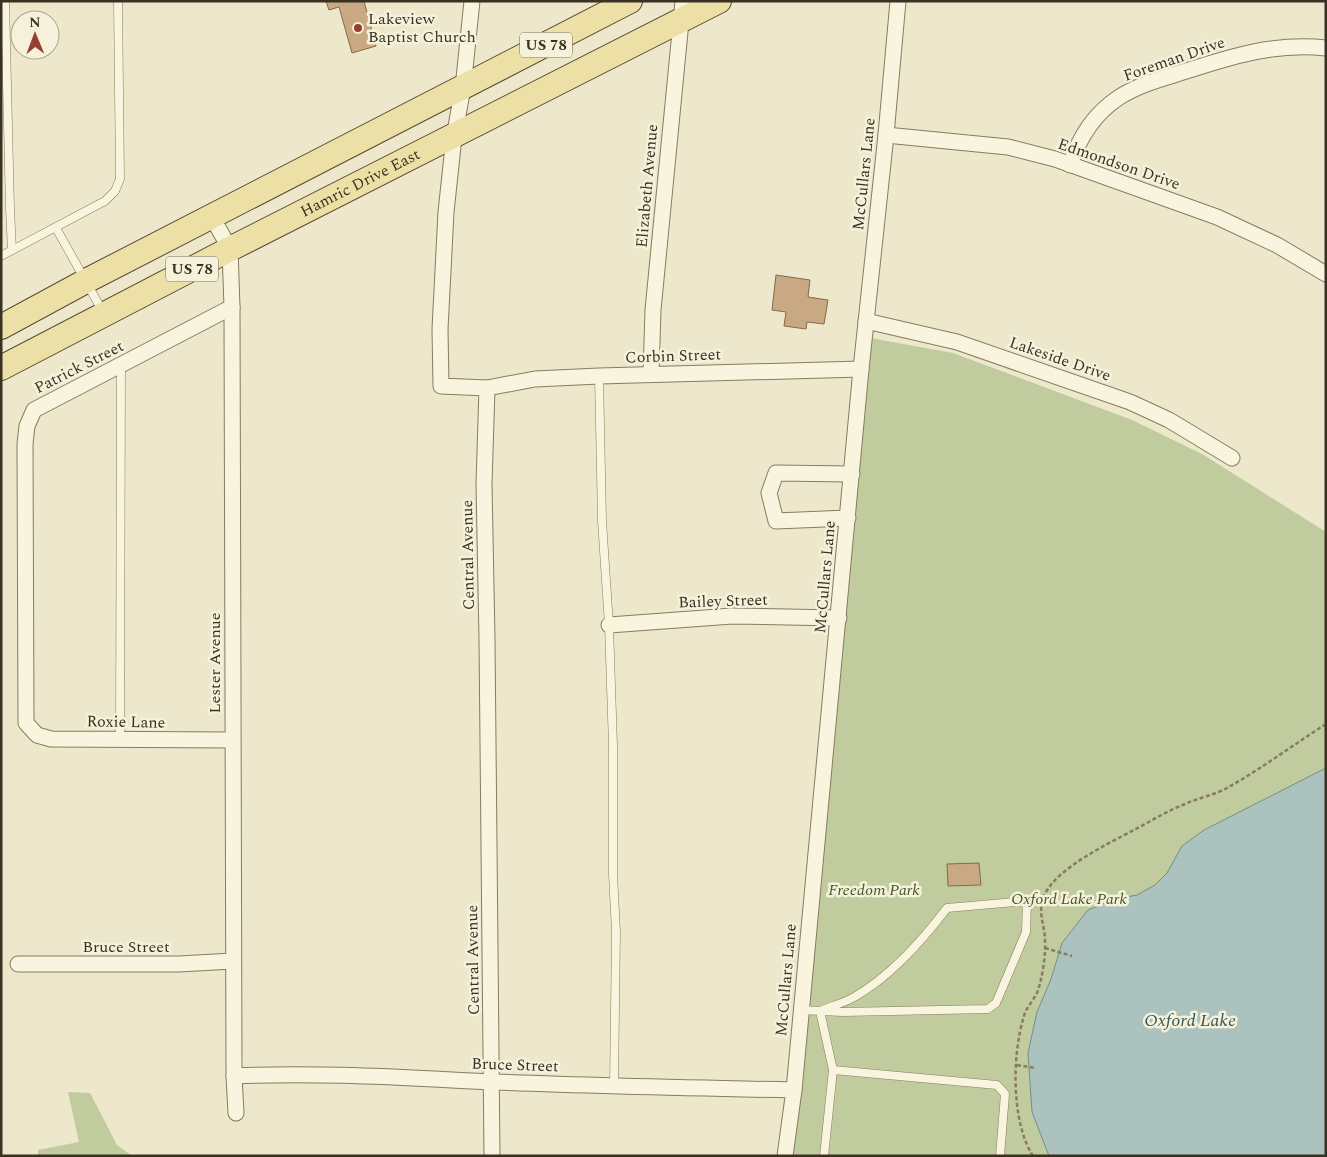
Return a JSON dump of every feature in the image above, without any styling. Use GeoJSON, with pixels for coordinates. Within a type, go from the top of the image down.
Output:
{"type":"FeatureCollection","features":[{"type":"Feature","properties":{"kind":"main road","name":"US 78"},"geometry":{"type":"LineString","coordinates":[[1,327],[86,281],[630,1]]}},
{"type":"Feature","properties":{"kind":"main road","name":"Hamric Drive East"},"geometry":{"type":"LineString","coordinates":[[1,368],[230,249],[454,137],[682,11],[719,1]]}},
{"type":"Feature","properties":{"kind":"street"},"geometry":{"type":"LineString","coordinates":[[472,1],[463,88],[454,137],[446,212],[440,329],[441,386],[487,388]]}},
{"type":"Feature","properties":{"kind":"street","name":"McCullars Lane"},"geometry":{"type":"LineString","coordinates":[[785,1156],[794,1090],[861,369],[898,1]]}},
{"type":"Feature","properties":{"kind":"street","name":"Elizabeth Avenue"},"geometry":{"type":"LineString","coordinates":[[651,374],[653,310],[682,11]]}},
{"type":"Feature","properties":{"kind":"street","name":"Foreman Drive"},"geometry":{"type":"LineString","coordinates":[[1070,165],[1081,137],[1098,115],[1118,98],[1140,86],[1249,52],[1292,46],[1326,48]]}},
{"type":"Feature","properties":{"kind":"street","name":"Edmondson Drive"},"geometry":{"type":"LineString","coordinates":[[886,135],[1008,147],[1040,154],[1217,217],[1277,245],[1326,274]]}},
{"type":"Feature","properties":{"kind":"street","name":"Lester Avenue"},"geometry":{"type":"LineString","coordinates":[[212,217],[230,249],[232,307],[233,961],[236,1113]]}},
{"type":"Feature","properties":{"kind":"street","name":"Patrick Street"},"geometry":{"type":"LineString","coordinates":[[26,723],[25,444],[27,426],[34,410],[232,307]]}},
{"type":"Feature","properties":{"kind":"street","name":"Lakeside Drive"},"geometry":{"type":"LineString","coordinates":[[866,321],[957,342],[1130,402],[1169,420],[1232,458]]}},
{"type":"Feature","properties":{"kind":"street","name":"Corbin Street"},"geometry":{"type":"LineString","coordinates":[[487,388],[535,380],[599,376],[861,369]]}},
{"type":"Feature","properties":{"kind":"street","name":"Central Avenue"},"geometry":{"type":"LineString","coordinates":[[487,388],[484,484],[492,1156]]}},
{"type":"Feature","properties":{"kind":"street"},"geometry":{"type":"LineString","coordinates":[[848,518],[776,521],[769,493],[776,473],[852,474]]}},
{"type":"Feature","properties":{"kind":"street","name":"Bailey Street"},"geometry":{"type":"LineString","coordinates":[[609,625],[732,616],[839,618]]}},
{"type":"Feature","properties":{"kind":"street","name":"Roxie Lane"},"geometry":{"type":"LineString","coordinates":[[26,723],[37,735],[51,739],[232,740]]}},
{"type":"Feature","properties":{"kind":"street","name":"Bruce Street"},"geometry":{"type":"LineString","coordinates":[[18,964],[179,964],[233,961]]}},
{"type":"Feature","properties":{"kind":"street","name":"Bruce Street"},"geometry":{"type":"LineString","coordinates":[[234,1076],[413,1077],[492,1082],[794,1090]]}},
{"type":"Feature","properties":{"kind":"lane"},"geometry":{"type":"LineString","coordinates":[[4,1],[5,156],[12,250]]}},
{"type":"Feature","properties":{"kind":"lane"},"geometry":{"type":"LineString","coordinates":[[1,256],[105,201],[115,190],[120,179],[118,1]]}},
{"type":"Feature","properties":{"kind":"lane"},"geometry":{"type":"LineString","coordinates":[[56,228],[104,314]]}},
{"type":"Feature","properties":{"kind":"lane"},"geometry":{"type":"LineString","coordinates":[[120,366],[120,740]]}},
{"type":"Feature","properties":{"kind":"lane"},"geometry":{"type":"LineString","coordinates":[[599,376],[602,521],[609,625],[613,746],[613,874],[616,932],[614,1086]]}},
{"type":"Feature","properties":{"kind":"lane"},"geometry":{"type":"LineString","coordinates":[[801,1010],[820,1011],[843,1012],[988,1009],[996,1003],[1026,932],[1028,901],[947,908],[923,939],[884,975],[855,997],[820,1011]]}},
{"type":"Feature","properties":{"kind":"lane"},"geometry":{"type":"LineString","coordinates":[[820,1011],[833,1070],[824,1156]]}},
{"type":"Feature","properties":{"kind":"lane"},"geometry":{"type":"LineString","coordinates":[[833,1070],[997,1085],[1005,1094],[1000,1156]]}},
{"type":"Feature","properties":{"kind":"path"},"geometry":{"type":"LineString","coordinates":[[1033,1156],[1026,1144],[1018,1118],[1016,1066],[1024,1015],[1037,992],[1044,961],[1045,940],[1040,917],[1044,896],[1050,886],[1076,863],[1099,848],[1182,805],[1224,789],[1245,778],[1326,724]]}},
{"type":"Feature","properties":{"kind":"path"},"geometry":{"type":"LineString","coordinates":[[1045,948],[1072,956]]}},
{"type":"Feature","properties":{"kind":"path"},"geometry":{"type":"LineString","coordinates":[[1016,1066],[1036,1068]]}},
{"type":"Feature","properties":{"kind":"green space","name":"Oxford Lake Park"},"geometry":{"type":"Polygon","coordinates":[[[865,337],[953,353],[1132,420],[1202,454],[1326,532],[1326,1156],[785,1156],[865,337]]]}},
{"type":"Feature","properties":{"kind":"green space"},"geometry":{"type":"Polygon","coordinates":[[[68,1092],[90,1093],[117,1145],[132,1156],[38,1156],[38,1150],[79,1142],[68,1092]]]}},
{"type":"Feature","properties":{"kind":"water","name":"Oxford Lake"},"geometry":{"type":"Polygon","coordinates":[[[1326,768],[1326,1156],[1049,1156],[1032,1112],[1028,1053],[1037,1012],[1051,979],[1062,943],[1088,910],[1115,899],[1137,895],[1155,885],[1167,873],[1182,846],[1204,830],[1326,768]]]}},
{"type":"Feature","properties":{"kind":"building","name":"Lakeview Baptist Church"},"geometry":{"type":"Polygon","coordinates":[[[326,1],[364,1],[376,46],[352,53],[339,7],[329,10],[326,1]]]}},
{"type":"Feature","properties":{"kind":"building"},"geometry":{"type":"Polygon","coordinates":[[[776,275],[810,280],[808,297],[828,300],[824,324],[807,322],[806,329],[784,326],[786,312],[772,310],[776,275]]]}},
{"type":"Feature","properties":{"kind":"building"},"geometry":{"type":"Polygon","coordinates":[[[979,863],[981,885],[948,886],[947,864],[979,863]]]}},
{"type":"Feature","properties":{"kind":"place","name":"Lakeview Baptist Church"},"geometry":{"type":"Point","coordinates":[358,28]}},
{"type":"Feature","properties":{"kind":"park label","name":"Freedom Park"},"geometry":{"type":"Point","coordinates":[874,890]}}]}
